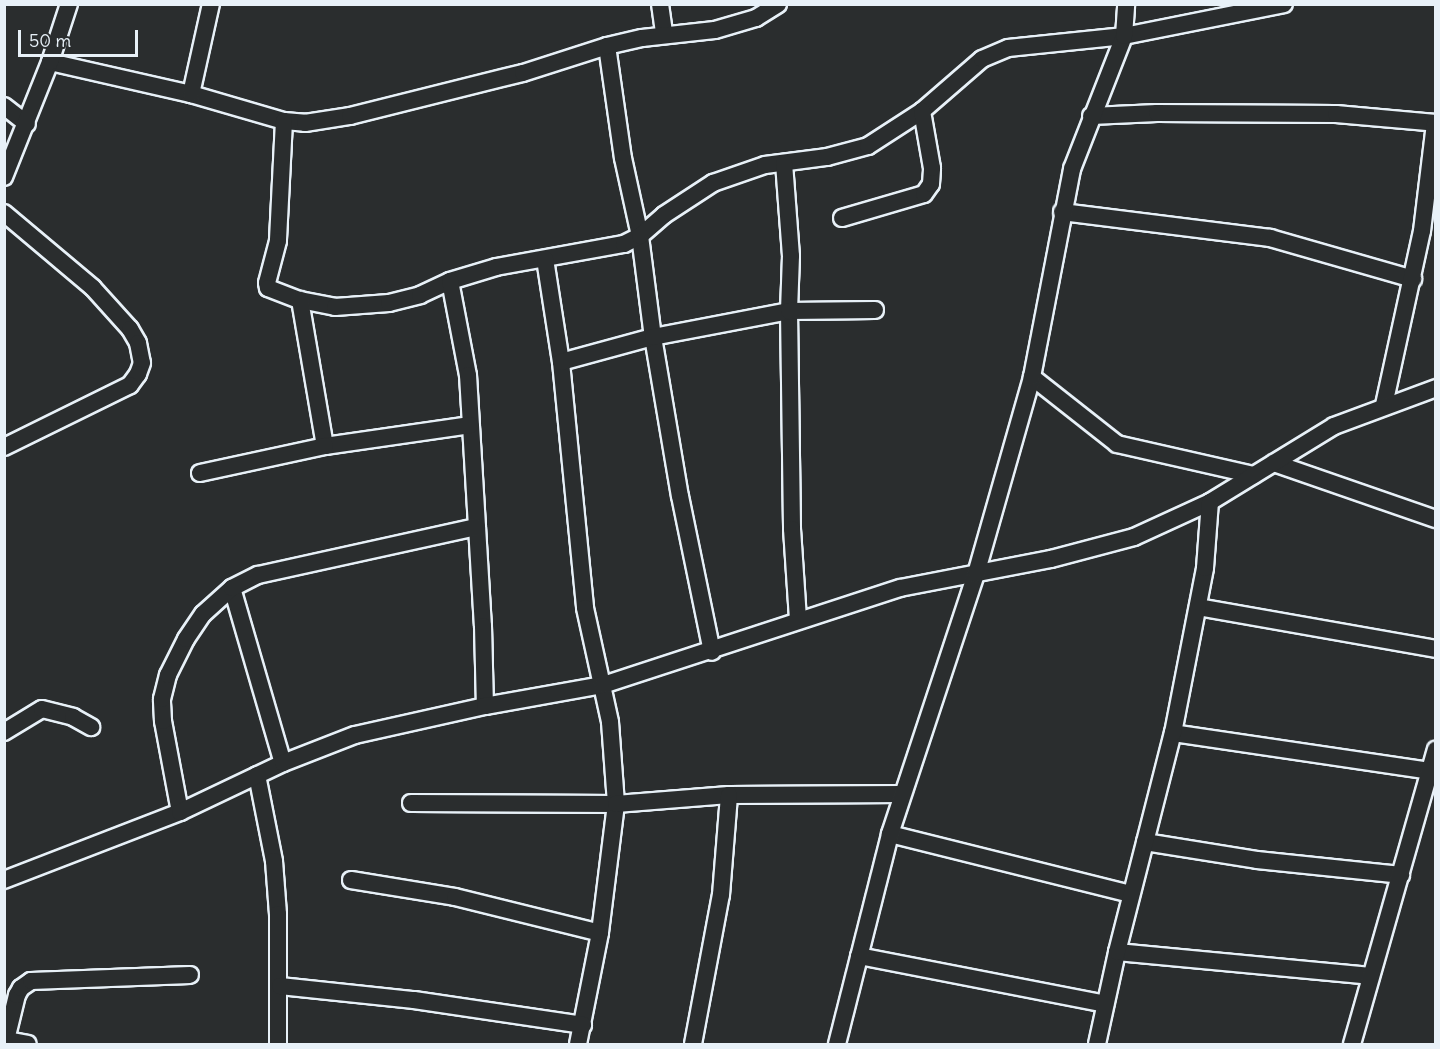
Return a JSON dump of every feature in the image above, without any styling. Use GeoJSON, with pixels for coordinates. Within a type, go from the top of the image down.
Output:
{"type":"FeatureCollection","features":[{"type":"Feature","properties":{"kind":"street"},"geometry":{"type":"LineString","coordinates":[[4,177],[27,124],[69,4]]}},
{"type":"Feature","properties":{"kind":"street"},"geometry":{"type":"LineString","coordinates":[[191,94],[211,4]]}},
{"type":"Feature","properties":{"kind":"street"},"geometry":{"type":"LineString","coordinates":[[660,4],[664,34]]}},
{"type":"Feature","properties":{"kind":"street"},"geometry":{"type":"LineString","coordinates":[[50,62],[191,94],[284,122],[305,123],[350,116],[523,73],[606,46],[664,34],[715,30],[756,18],[778,4]]}},
{"type":"Feature","properties":{"kind":"street"},"geometry":{"type":"LineString","coordinates":[[837,1044],[890,834],[976,574],[1032,377],[1072,169],[1124,36],[1126,4]]}},
{"type":"Feature","properties":{"kind":"street"},"geometry":{"type":"LineString","coordinates":[[284,122],[278,241],[267,283],[273,291],[300,300],[335,307],[389,303],[420,295],[450,281],[496,267],[624,244],[640,236],[664,215],[713,183],[765,165],[827,157],[868,146],[922,111],[982,58],[1008,48],[1124,36],[1262,6],[1284,4]]}},
{"type":"Feature","properties":{"kind":"street"},"geometry":{"type":"LineString","coordinates":[[606,46],[623,158],[640,236],[653,337],[680,496],[712,652]]}},
{"type":"Feature","properties":{"kind":"street"},"geometry":{"type":"LineString","coordinates":[[4,106],[27,124]]}},
{"type":"Feature","properties":{"kind":"street"},"geometry":{"type":"LineString","coordinates":[[842,218],[924,194],[931,184],[932,168],[922,111]]}},
{"type":"Feature","properties":{"kind":"street"},"geometry":{"type":"LineString","coordinates":[[1091,116],[1157,113],[1336,114],[1435,123],[1422,231],[1383,405]]}},
{"type":"Feature","properties":{"kind":"street"},"geometry":{"type":"LineString","coordinates":[[784,163],[791,256],[789,311],[792,529],[798,620]]}},
{"type":"Feature","properties":{"kind":"street"},"geometry":{"type":"LineString","coordinates":[[1062,212],[1270,238],[1413,279]]}},
{"type":"Feature","properties":{"kind":"street"},"geometry":{"type":"LineString","coordinates":[[4,213],[93,288],[130,329],[138,344],[142,363],[138,375],[130,385],[4,447]]}},
{"type":"Feature","properties":{"kind":"street"},"geometry":{"type":"LineString","coordinates":[[545,260],[561,362],[585,608],[610,722],[616,804],[600,933],[578,1044]]}},
{"type":"Feature","properties":{"kind":"street"},"geometry":{"type":"LineString","coordinates":[[450,281],[468,375],[483,626],[485,706]]}},
{"type":"Feature","properties":{"kind":"street"},"geometry":{"type":"LineString","coordinates":[[300,300],[325,446]]}},
{"type":"Feature","properties":{"kind":"street"},"geometry":{"type":"LineString","coordinates":[[561,362],[653,337],[789,311],[875,310]]}},
{"type":"Feature","properties":{"kind":"street"},"geometry":{"type":"LineString","coordinates":[[1032,377],[1117,444],[1254,475]]}},
{"type":"Feature","properties":{"kind":"street"},"geometry":{"type":"LineString","coordinates":[[4,880],[180,812],[283,763],[355,735],[485,706],[603,685],[712,652],[798,620],[900,588],[1051,559],[1134,537],[1210,502],[1334,426],[1383,405],[1436,388]]}},
{"type":"Feature","properties":{"kind":"street"},"geometry":{"type":"LineString","coordinates":[[200,473],[325,446],[470,425]]}},
{"type":"Feature","properties":{"kind":"street"},"geometry":{"type":"LineString","coordinates":[[1274,463],[1436,519]]}},
{"type":"Feature","properties":{"kind":"street"},"geometry":{"type":"LineString","coordinates":[[1097,1044],[1131,894],[1173,733],[1205,568],[1210,502]]}},
{"type":"Feature","properties":{"kind":"street"},"geometry":{"type":"LineString","coordinates":[[180,812],[163,721],[162,699],[168,675],[186,639],[203,614],[232,588],[258,575],[477,527]]}},
{"type":"Feature","properties":{"kind":"street"},"geometry":{"type":"LineString","coordinates":[[232,588],[283,763]]}},
{"type":"Feature","properties":{"kind":"street"},"geometry":{"type":"LineString","coordinates":[[1198,607],[1436,650]]}},
{"type":"Feature","properties":{"kind":"street"},"geometry":{"type":"LineString","coordinates":[[4,732],[42,709],[73,717],[91,727]]}},
{"type":"Feature","properties":{"kind":"street"},"geometry":{"type":"LineString","coordinates":[[1173,733],[1430,771]]}},
{"type":"Feature","properties":{"kind":"street"},"geometry":{"type":"LineString","coordinates":[[1352,1044],[1436,750]]}},
{"type":"Feature","properties":{"kind":"street"},"geometry":{"type":"LineString","coordinates":[[257,775],[274,861],[280,986],[278,1044]]}},
{"type":"Feature","properties":{"kind":"street"},"geometry":{"type":"LineString","coordinates":[[411,803],[616,804],[729,795],[902,794]]}},
{"type":"Feature","properties":{"kind":"street"},"geometry":{"type":"LineString","coordinates":[[693,1044],[721,895],[729,795]]}},
{"type":"Feature","properties":{"kind":"street"},"geometry":{"type":"LineString","coordinates":[[890,834],[1131,894]]}},
{"type":"Feature","properties":{"kind":"street"},"geometry":{"type":"LineString","coordinates":[[1145,842],[1257,860],[1401,876]]}},
{"type":"Feature","properties":{"kind":"street"},"geometry":{"type":"LineString","coordinates":[[351,880],[455,897],[600,933]]}},
{"type":"Feature","properties":{"kind":"street"},"geometry":{"type":"LineString","coordinates":[[1117,952],[1370,976]]}},
{"type":"Feature","properties":{"kind":"street"},"geometry":{"type":"LineString","coordinates":[[859,956],[1106,1004]]}},
{"type":"Feature","properties":{"kind":"street"},"geometry":{"type":"LineString","coordinates":[[28,1044],[5,1042],[15,1000],[21,988],[31,981],[190,975]]}},
{"type":"Feature","properties":{"kind":"street"},"geometry":{"type":"LineString","coordinates":[[280,986],[414,1000],[583,1025]]}}]}
